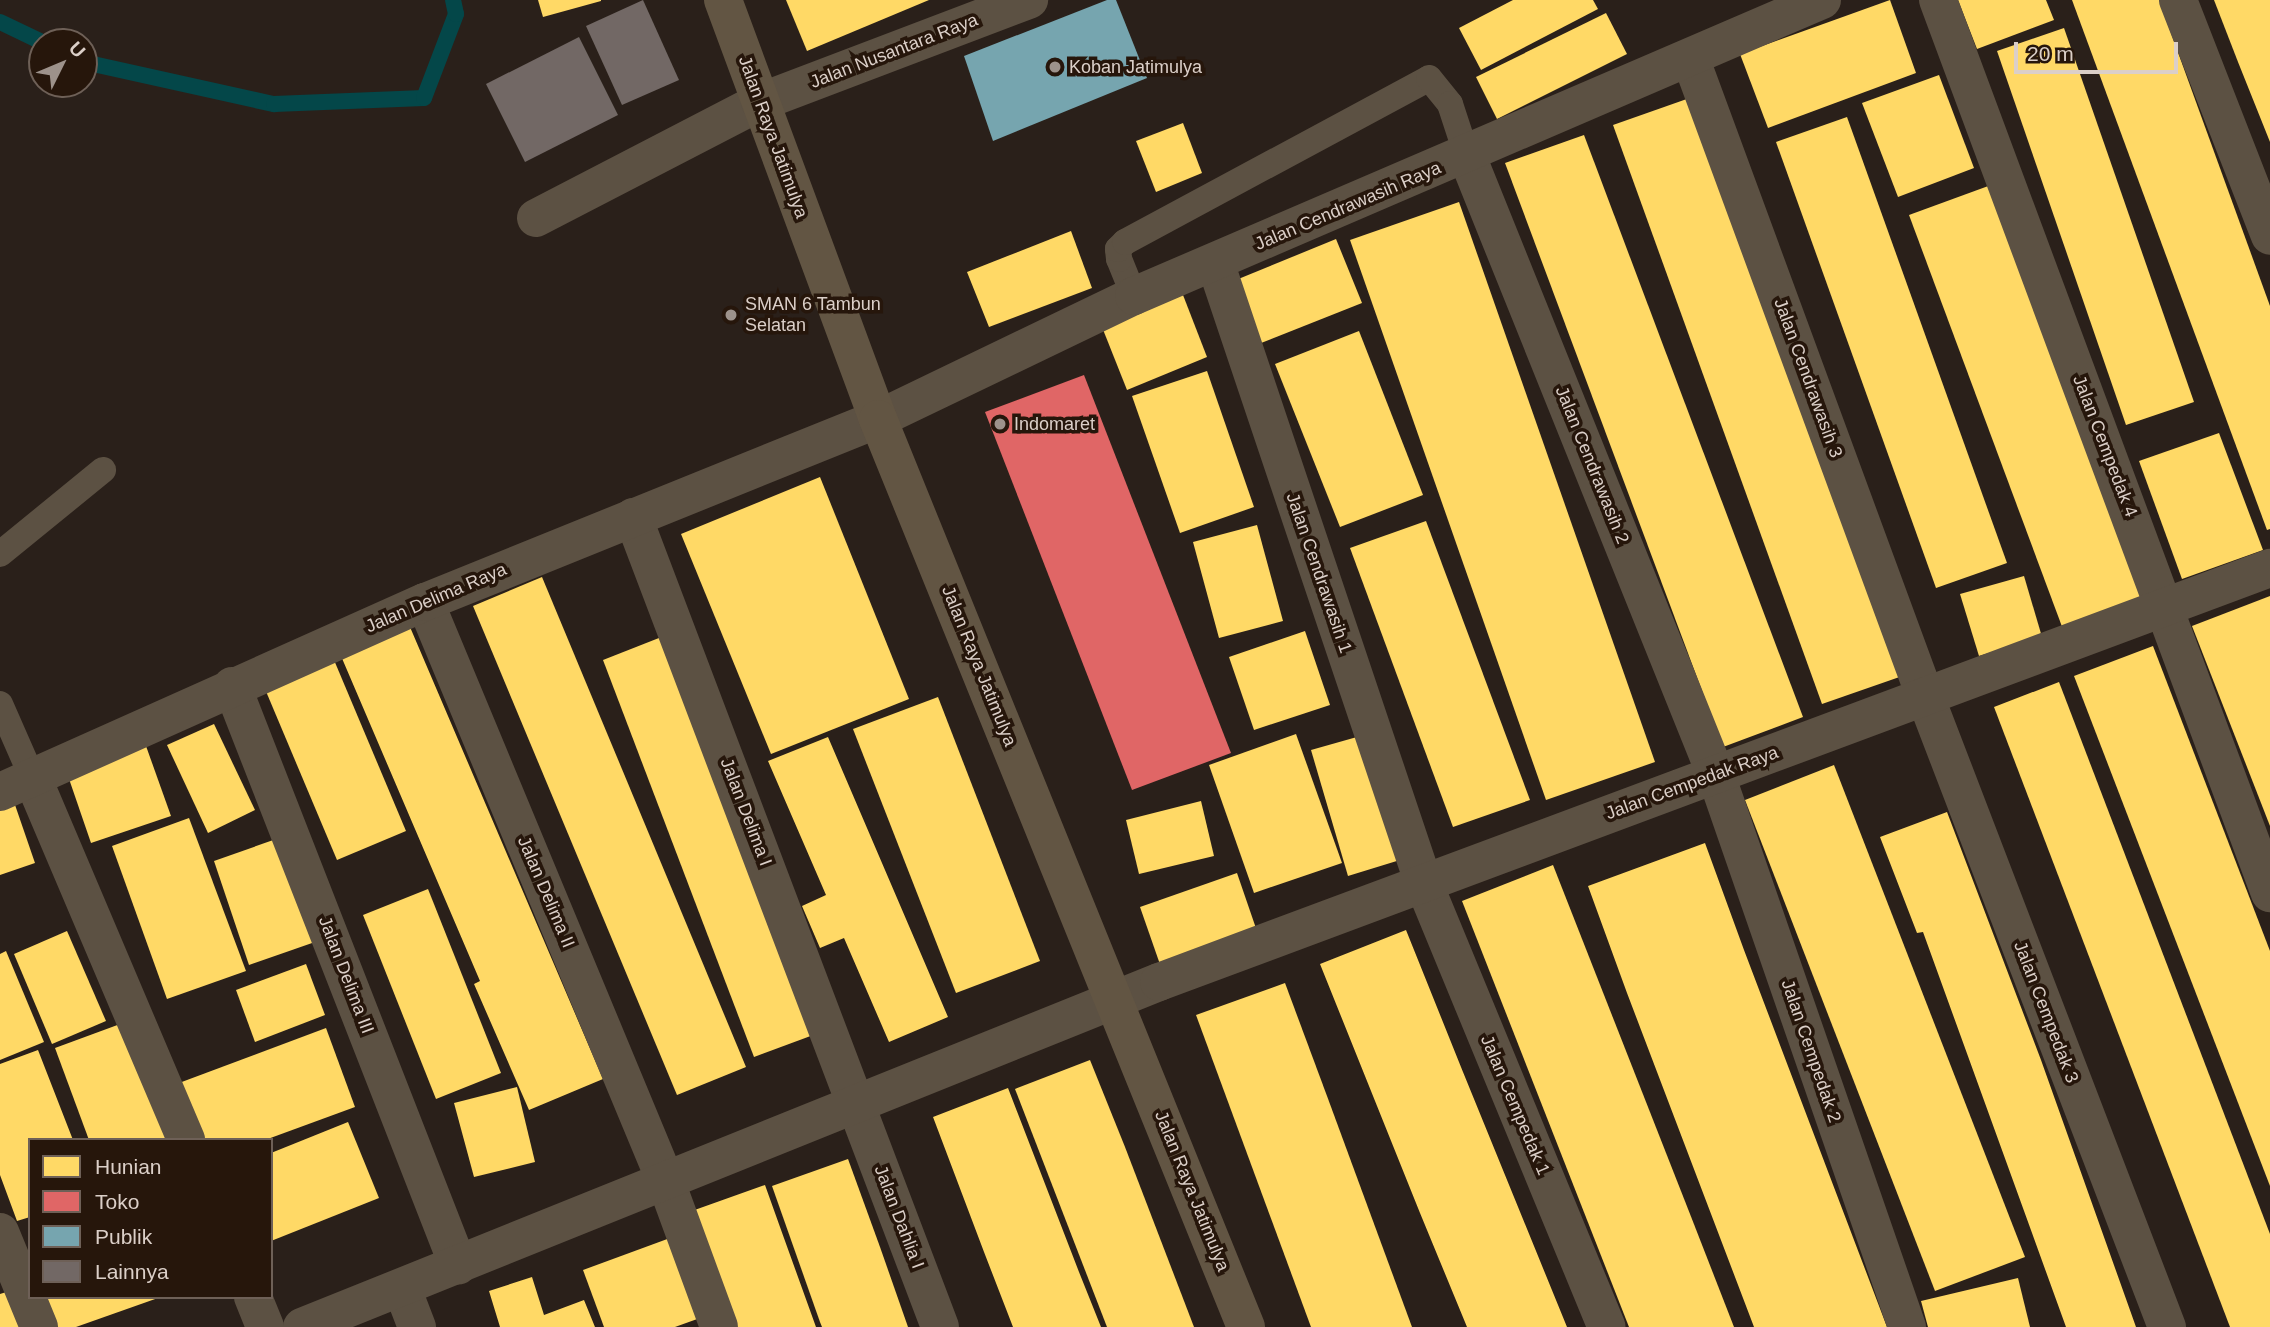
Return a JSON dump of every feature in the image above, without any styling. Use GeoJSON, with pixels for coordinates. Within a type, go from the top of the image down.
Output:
{"type":"FeatureCollection","features":[{"type":"Feature","properties":{"kind":"main road","name":"Jalan Raya Jatimulya"},"geometry":{"type":"LineString","coordinates":[[723,0],[878,419],[1246,1327]]}},
{"type":"Feature","properties":{"kind":"street","name":"Jalan Nusantara Raya"},"geometry":{"type":"LineString","coordinates":[[536,218],[760,102],[1029,0]]}},
{"type":"Feature","properties":{"kind":"street","name":"Jalan Cendrawasih Raya"},"geometry":{"type":"LineString","coordinates":[[878,419],[1133,296],[1691,60],[1822,0]]}},
{"type":"Feature","properties":{"kind":"street","name":"Jalan Cempedak 4"},"geometry":{"type":"LineString","coordinates":[[1938,0],[2270,893]]}},
{"type":"Feature","properties":{"kind":"street"},"geometry":{"type":"LineString","coordinates":[[2178,0],[2270,236]]}},
{"type":"Feature","properties":{"kind":"street","name":"Jalan Cendrawasih 3"},"geometry":{"type":"LineString","coordinates":[[1691,60],[1925,696]]}},
{"type":"Feature","properties":{"kind":"street","name":"Jalan Cendrawasih 2"},"geometry":{"type":"LineString","coordinates":[[1467,156],[1716,775]]}},
{"type":"Feature","properties":{"kind":"street","name":"Jalan Cendrawasih 1"},"geometry":{"type":"LineString","coordinates":[[1215,262],[1423,884]]}},
{"type":"Feature","properties":{"kind":"street","name":"Jalan Delima Raya"},"geometry":{"type":"LineString","coordinates":[[17,785],[425,601],[878,419]]}},
{"type":"Feature","properties":{"kind":"street","name":"Jalan Delima I"},"geometry":{"type":"LineString","coordinates":[[633,517],[857,1106]]}},
{"type":"Feature","properties":{"kind":"street","name":"Jalan Cempedak Raya"},"geometry":{"type":"LineString","coordinates":[[302,1327],[857,1106],[1115,999],[2270,568]]}},
{"type":"Feature","properties":{"kind":"street","name":"Jalan Delima II"},"geometry":{"type":"LineString","coordinates":[[425,601],[666,1182],[719,1327]]}},
{"type":"Feature","properties":{"kind":"street","name":"Jalan Delima III"},"geometry":{"type":"LineString","coordinates":[[232,686],[458,1265]]}},
{"type":"Feature","properties":{"kind":"street","name":"Jalan Cempedak 3"},"geometry":{"type":"LineString","coordinates":[[1925,696],[2167,1327]]}},
{"type":"Feature","properties":{"kind":"street","name":"Jalan Cempedak 2"},"geometry":{"type":"LineString","coordinates":[[1716,775],[1907,1327]]}},
{"type":"Feature","properties":{"kind":"street"},"geometry":{"type":"LineString","coordinates":[[17,785],[185,1138]]}},
{"type":"Feature","properties":{"kind":"street","name":"Jalan Cempedak 1"},"geometry":{"type":"LineString","coordinates":[[1423,884],[1607,1327]]}},
{"type":"Feature","properties":{"kind":"street","name":"Jalan Dahlia I"},"geometry":{"type":"LineString","coordinates":[[857,1106],[940,1327]]}},
{"type":"Feature","properties":{"kind":"street"},"geometry":{"type":"LineString","coordinates":[[0,1233],[39,1327]]}},
{"type":"Feature","properties":{"kind":"street"},"geometry":{"type":"LineString","coordinates":[[402,1288],[417,1327]]}},
{"type":"Feature","properties":{"kind":"street"},"geometry":{"type":"LineString","coordinates":[[254,1299],[265,1327]]}},
{"type":"Feature","properties":{"kind":"lane"},"geometry":{"type":"LineString","coordinates":[[1133,296],[1119,259],[1118,249],[1125,242],[1429,78],[1450,103],[1467,156]]}},
{"type":"Feature","properties":{"kind":"lane"},"geometry":{"type":"LineString","coordinates":[[0,554],[103,470]]}},
{"type":"Feature","properties":{"kind":"lane"},"geometry":{"type":"LineString","coordinates":[[0,704],[17,785]]}},
{"type":"Feature","properties":{"kind":"building: Hunian"},"geometry":{"type":"Polygon","coordinates":[[[538,0],[601,0],[601,1],[543,17],[538,0]]]}},
{"type":"Feature","properties":{"kind":"building: Hunian"},"geometry":{"type":"Polygon","coordinates":[[[786,0],[929,0],[807,51],[786,0]]]}},
{"type":"Feature","properties":{"kind":"building: Hunian"},"geometry":{"type":"Polygon","coordinates":[[[1513,0],[1593,0],[1598,9],[1481,70],[1459,28],[1513,0]]]}},
{"type":"Feature","properties":{"kind":"building: Hunian"},"geometry":{"type":"Polygon","coordinates":[[[1890,0],[1916,73],[1768,128],[1740,54],[1890,0]]]}},
{"type":"Feature","properties":{"kind":"building: Hunian"},"geometry":{"type":"Polygon","coordinates":[[[1958,0],[2046,0],[2054,20],[1977,49],[1958,0]]]}},
{"type":"Feature","properties":{"kind":"building: Hunian"},"geometry":{"type":"Polygon","coordinates":[[[2072,0],[2159,0],[2270,306],[2270,529],[2267,530],[2072,0]]]}},
{"type":"Feature","properties":{"kind":"building: Hunian"},"geometry":{"type":"Polygon","coordinates":[[[2214,0],[2270,0],[2270,142],[2238,62],[2214,0]]]}},
{"type":"Feature","properties":{"kind":"building: Hunian"},"geometry":{"type":"Polygon","coordinates":[[[1606,13],[1627,54],[1497,119],[1476,77],[1606,13]]]}},
{"type":"Feature","properties":{"kind":"building: Hunian"},"geometry":{"type":"Polygon","coordinates":[[[2064,28],[2194,402],[2126,425],[1997,51],[2064,28]]]}},
{"type":"Feature","properties":{"kind":"building: Hunian"},"geometry":{"type":"Polygon","coordinates":[[[1939,75],[1974,168],[1898,197],[1862,103],[1939,75]]]}},
{"type":"Feature","properties":{"kind":"building: Hunian"},"geometry":{"type":"Polygon","coordinates":[[[1701,94],[1911,673],[1822,704],[1613,125],[1701,94]]]}},
{"type":"Feature","properties":{"kind":"building: Hunian"},"geometry":{"type":"Polygon","coordinates":[[[1847,117],[2007,563],[1936,588],[1776,142],[1847,117]]]}},
{"type":"Feature","properties":{"kind":"building: Hunian"},"geometry":{"type":"Polygon","coordinates":[[[1183,123],[1202,173],[1156,192],[1136,141],[1183,123]]]}},
{"type":"Feature","properties":{"kind":"building: Hunian"},"geometry":{"type":"Polygon","coordinates":[[[1584,135],[1803,717],[1723,747],[1505,163],[1584,135]]]}},
{"type":"Feature","properties":{"kind":"building: Hunian"},"geometry":{"type":"Polygon","coordinates":[[[1991,185],[2145,602],[2064,632],[1909,215],[1991,185]]]}},
{"type":"Feature","properties":{"kind":"building: Hunian"},"geometry":{"type":"Polygon","coordinates":[[[1459,202],[1655,762],[1546,800],[1350,240],[1459,202]]]}},
{"type":"Feature","properties":{"kind":"building: Hunian"},"geometry":{"type":"Polygon","coordinates":[[[1071,231],[1092,288],[989,327],[967,272],[1071,231]]]}},
{"type":"Feature","properties":{"kind":"building: Hunian"},"geometry":{"type":"Polygon","coordinates":[[[1336,239],[1362,303],[1256,345],[1231,282],[1336,239]]]}},
{"type":"Feature","properties":{"kind":"building: Hunian"},"geometry":{"type":"Polygon","coordinates":[[[1183,295],[1207,357],[1127,390],[1102,327],[1183,295]]]}},
{"type":"Feature","properties":{"kind":"building: Hunian"},"geometry":{"type":"Polygon","coordinates":[[[1359,331],[1423,495],[1340,527],[1275,364],[1359,331]]]}},
{"type":"Feature","properties":{"kind":"building: Hunian"},"geometry":{"type":"Polygon","coordinates":[[[1207,371],[1254,507],[1180,533],[1132,396],[1207,371]]]}},
{"type":"Feature","properties":{"kind":"building: Hunian"},"geometry":{"type":"Polygon","coordinates":[[[2219,433],[2263,550],[2182,579],[2139,461],[2219,433]]]}},
{"type":"Feature","properties":{"kind":"building: Hunian"},"geometry":{"type":"Polygon","coordinates":[[[820,477],[909,699],[771,754],[681,534],[820,477]]]}},
{"type":"Feature","properties":{"kind":"building: Hunian"},"geometry":{"type":"Polygon","coordinates":[[[1426,521],[1530,800],[1453,827],[1350,548],[1426,521]]]}},
{"type":"Feature","properties":{"kind":"building: Hunian"},"geometry":{"type":"Polygon","coordinates":[[[1257,525],[1283,621],[1219,638],[1193,542],[1257,525]]]}},
{"type":"Feature","properties":{"kind":"building: Hunian"},"geometry":{"type":"Polygon","coordinates":[[[2024,576],[2042,637],[1979,656],[1960,594],[2024,576]]]}},
{"type":"Feature","properties":{"kind":"building: Hunian"},"geometry":{"type":"Polygon","coordinates":[[[542,577],[746,1067],[677,1095],[473,606],[542,577]]]}},
{"type":"Feature","properties":{"kind":"building: Hunian"},"geometry":{"type":"Polygon","coordinates":[[[2270,596],[2270,826],[2192,626],[2270,596]]]}},
{"type":"Feature","properties":{"kind":"building: Hunian"},"geometry":{"type":"Polygon","coordinates":[[[410,627],[603,1079],[529,1110],[474,984],[480,981],[341,656],[410,627]]]}},
{"type":"Feature","properties":{"kind":"building: Hunian"},"geometry":{"type":"Polygon","coordinates":[[[1305,631],[1330,705],[1254,730],[1229,657],[1305,631]]]}},
{"type":"Feature","properties":{"kind":"building: Hunian"},"geometry":{"type":"Polygon","coordinates":[[[664,636],[816,1034],[754,1057],[603,660],[664,636]]]}},
{"type":"Feature","properties":{"kind":"building: Hunian"},"geometry":{"type":"Polygon","coordinates":[[[2153,646],[2270,951],[2270,1186],[2074,676],[2153,646]]]}},
{"type":"Feature","properties":{"kind":"building: Hunian"},"geometry":{"type":"Polygon","coordinates":[[[334,660],[406,831],[337,860],[265,689],[334,660]]]}},
{"type":"Feature","properties":{"kind":"building: Hunian"},"geometry":{"type":"Polygon","coordinates":[[[2059,682],[2270,1234],[2270,1327],[2230,1327],[1994,707],[2059,682]]]}},
{"type":"Feature","properties":{"kind":"building: Hunian"},"geometry":{"type":"Polygon","coordinates":[[[938,697],[1040,961],[956,993],[853,729],[938,697]]]}},
{"type":"Feature","properties":{"kind":"building: Hunian"},"geometry":{"type":"Polygon","coordinates":[[[214,724],[255,810],[208,833],[167,745],[214,724]]]}},
{"type":"Feature","properties":{"kind":"building: Hunian"},"geometry":{"type":"Polygon","coordinates":[[[1296,734],[1342,863],[1254,893],[1209,765],[1296,734]]]}},
{"type":"Feature","properties":{"kind":"building: Hunian"},"geometry":{"type":"Polygon","coordinates":[[[1364,735],[1400,860],[1348,876],[1311,750],[1364,735]]]}},
{"type":"Feature","properties":{"kind":"building: Hunian"},"geometry":{"type":"Polygon","coordinates":[[[828,737],[948,1017],[889,1042],[844,938],[820,948],[802,906],[826,895],[768,761],[828,737]]]}},
{"type":"Feature","properties":{"kind":"building: Hunian"},"geometry":{"type":"Polygon","coordinates":[[[146,746],[171,816],[91,843],[67,773],[146,746]]]}},
{"type":"Feature","properties":{"kind":"building: Hunian"},"geometry":{"type":"Polygon","coordinates":[[[1834,765],[2025,1257],[1935,1291],[1745,800],[1834,765]]]}},
{"type":"Feature","properties":{"kind":"building: Hunian"},"geometry":{"type":"Polygon","coordinates":[[[1201,801],[1214,856],[1139,874],[1126,820],[1201,801]]]}},
{"type":"Feature","properties":{"kind":"building: Hunian"},"geometry":{"type":"Polygon","coordinates":[[[14,802],[35,863],[0,875],[0,807],[14,802]]]}},
{"type":"Feature","properties":{"kind":"building: Hunian"},"geometry":{"type":"Polygon","coordinates":[[[1947,812],[2041,1060],[2136,1327],[2066,1327],[1923,932],[1917,933],[1880,837],[1947,812]]]}},
{"type":"Feature","properties":{"kind":"building: Hunian"},"geometry":{"type":"Polygon","coordinates":[[[189,818],[246,971],[167,999],[112,846],[189,818]]]}},
{"type":"Feature","properties":{"kind":"building: Hunian"},"geometry":{"type":"Polygon","coordinates":[[[279,838],[315,942],[249,965],[214,861],[279,838]]]}},
{"type":"Feature","properties":{"kind":"building: Hunian"},"geometry":{"type":"Polygon","coordinates":[[[1705,843],[1887,1327],[1754,1327],[1627,993],[1588,886],[1705,843]]]}},
{"type":"Feature","properties":{"kind":"building: Hunian"},"geometry":{"type":"Polygon","coordinates":[[[1553,865],[1734,1327],[1629,1327],[1462,901],[1553,865]]]}},
{"type":"Feature","properties":{"kind":"building: Hunian"},"geometry":{"type":"Polygon","coordinates":[[[1237,873],[1260,940],[1163,973],[1140,907],[1237,873]]]}},
{"type":"Feature","properties":{"kind":"building: Hunian"},"geometry":{"type":"Polygon","coordinates":[[[428,889],[501,1073],[436,1099],[363,915],[428,889]]]}},
{"type":"Feature","properties":{"kind":"building: Hunian"},"geometry":{"type":"Polygon","coordinates":[[[1406,930],[1567,1327],[1467,1327],[1420,1213],[1320,964],[1406,930]]]}},
{"type":"Feature","properties":{"kind":"building: Hunian"},"geometry":{"type":"Polygon","coordinates":[[[67,931],[106,1021],[52,1044],[14,954],[67,931]]]}},
{"type":"Feature","properties":{"kind":"building: Hunian"},"geometry":{"type":"Polygon","coordinates":[[[6,951],[44,1042],[0,1060],[0,954],[6,951]]]}},
{"type":"Feature","properties":{"kind":"building: Hunian"},"geometry":{"type":"Polygon","coordinates":[[[306,964],[325,1015],[255,1042],[236,990],[306,964]]]}},
{"type":"Feature","properties":{"kind":"building: Hunian"},"geometry":{"type":"Polygon","coordinates":[[[1285,983],[1412,1327],[1311,1327],[1196,1015],[1285,983]]]}},
{"type":"Feature","properties":{"kind":"building: Hunian"},"geometry":{"type":"Polygon","coordinates":[[[131,1020],[175,1138],[88,1138],[55,1048],[131,1020]]]}},
{"type":"Feature","properties":{"kind":"building: Hunian"},"geometry":{"type":"Polygon","coordinates":[[[326,1028],[355,1107],[270,1138],[199,1138],[179,1083],[326,1028]]]}},
{"type":"Feature","properties":{"kind":"building: Hunian"},"geometry":{"type":"Polygon","coordinates":[[[38,1050],[72,1138],[28,1138],[28,1218],[17,1221],[0,1175],[0,1064],[38,1050]]]}},
{"type":"Feature","properties":{"kind":"building: Hunian"},"geometry":{"type":"Polygon","coordinates":[[[1090,1060],[1194,1327],[1107,1327],[1015,1089],[1090,1060]]]}},
{"type":"Feature","properties":{"kind":"building: Hunian"},"geometry":{"type":"Polygon","coordinates":[[[517,1087],[535,1162],[474,1177],[454,1103],[517,1087]]]}},
{"type":"Feature","properties":{"kind":"building: Hunian"},"geometry":{"type":"Polygon","coordinates":[[[1008,1088],[1101,1327],[1013,1327],[933,1117],[1008,1088]]]}},
{"type":"Feature","properties":{"kind":"building: Hunian"},"geometry":{"type":"Polygon","coordinates":[[[348,1122],[379,1198],[273,1240],[273,1152],[348,1122]]]}},
{"type":"Feature","properties":{"kind":"building: Hunian"},"geometry":{"type":"Polygon","coordinates":[[[848,1159],[908,1327],[822,1327],[820,1322],[772,1186],[848,1159]]]}},
{"type":"Feature","properties":{"kind":"building: Hunian"},"geometry":{"type":"Polygon","coordinates":[[[765,1185],[816,1327],[730,1327],[689,1212],[765,1185]]]}},
{"type":"Feature","properties":{"kind":"building: Hunian"},"geometry":{"type":"Polygon","coordinates":[[[670,1238],[700,1318],[675,1327],[604,1327],[583,1270],[670,1238]]]}},
{"type":"Feature","properties":{"kind":"building: Hunian"},"geometry":{"type":"Polygon","coordinates":[[[532,1277],[544,1315],[584,1300],[595,1327],[500,1327],[489,1291],[532,1277]]]}},
{"type":"Feature","properties":{"kind":"building: Hunian"},"geometry":{"type":"Polygon","coordinates":[[[2018,1278],[2030,1327],[1928,1327],[1921,1301],[2018,1278]]]}},
{"type":"Feature","properties":{"kind":"building: Hunian"},"geometry":{"type":"Polygon","coordinates":[[[16,1289],[29,1327],[0,1327],[0,1294],[16,1289]]]}},
{"type":"Feature","properties":{"kind":"building: Hunian"},"geometry":{"type":"Polygon","coordinates":[[[47,1299],[155,1299],[76,1327],[57,1327],[47,1299]]]}},
{"type":"Feature","properties":{"kind":"building: Toko"},"geometry":{"type":"Polygon","coordinates":[[[1084,375],[1231,753],[1132,790],[985,412],[1084,375]]]}},
{"type":"Feature","properties":{"kind":"building: Publik","name":"Koban Jatimulya"},"geometry":{"type":"Polygon","coordinates":[[[1107,0],[1116,0],[1147,78],[993,141],[964,56],[1107,0]]]}},
{"type":"Feature","properties":{"kind":"building: Lainnya"},"geometry":{"type":"Polygon","coordinates":[[[643,0],[679,80],[622,105],[586,26],[643,0]]]}},
{"type":"Feature","properties":{"kind":"building: Lainnya"},"geometry":{"type":"Polygon","coordinates":[[[579,37],[618,115],[525,162],[486,84],[579,37]]]}},
{"type":"Feature","properties":{"kind":"waterway"},"geometry":{"type":"LineString","coordinates":[[98,65],[274,104],[424,98],[456,14],[453,0]]}},
{"type":"Feature","properties":{"kind":"waterway"},"geometry":{"type":"LineString","coordinates":[[0,22],[28,35]]}},
{"type":"Feature","properties":{"kind":"place","name":"Koban Jatimulya"},"geometry":{"type":"Point","coordinates":[1055,67]}},
{"type":"Feature","properties":{"kind":"place","name":"SMAN 6 Tambun Selatan"},"geometry":{"type":"Point","coordinates":[731,315]}},
{"type":"Feature","properties":{"kind":"place","name":"Indomaret"},"geometry":{"type":"Point","coordinates":[1000,424]}}]}
